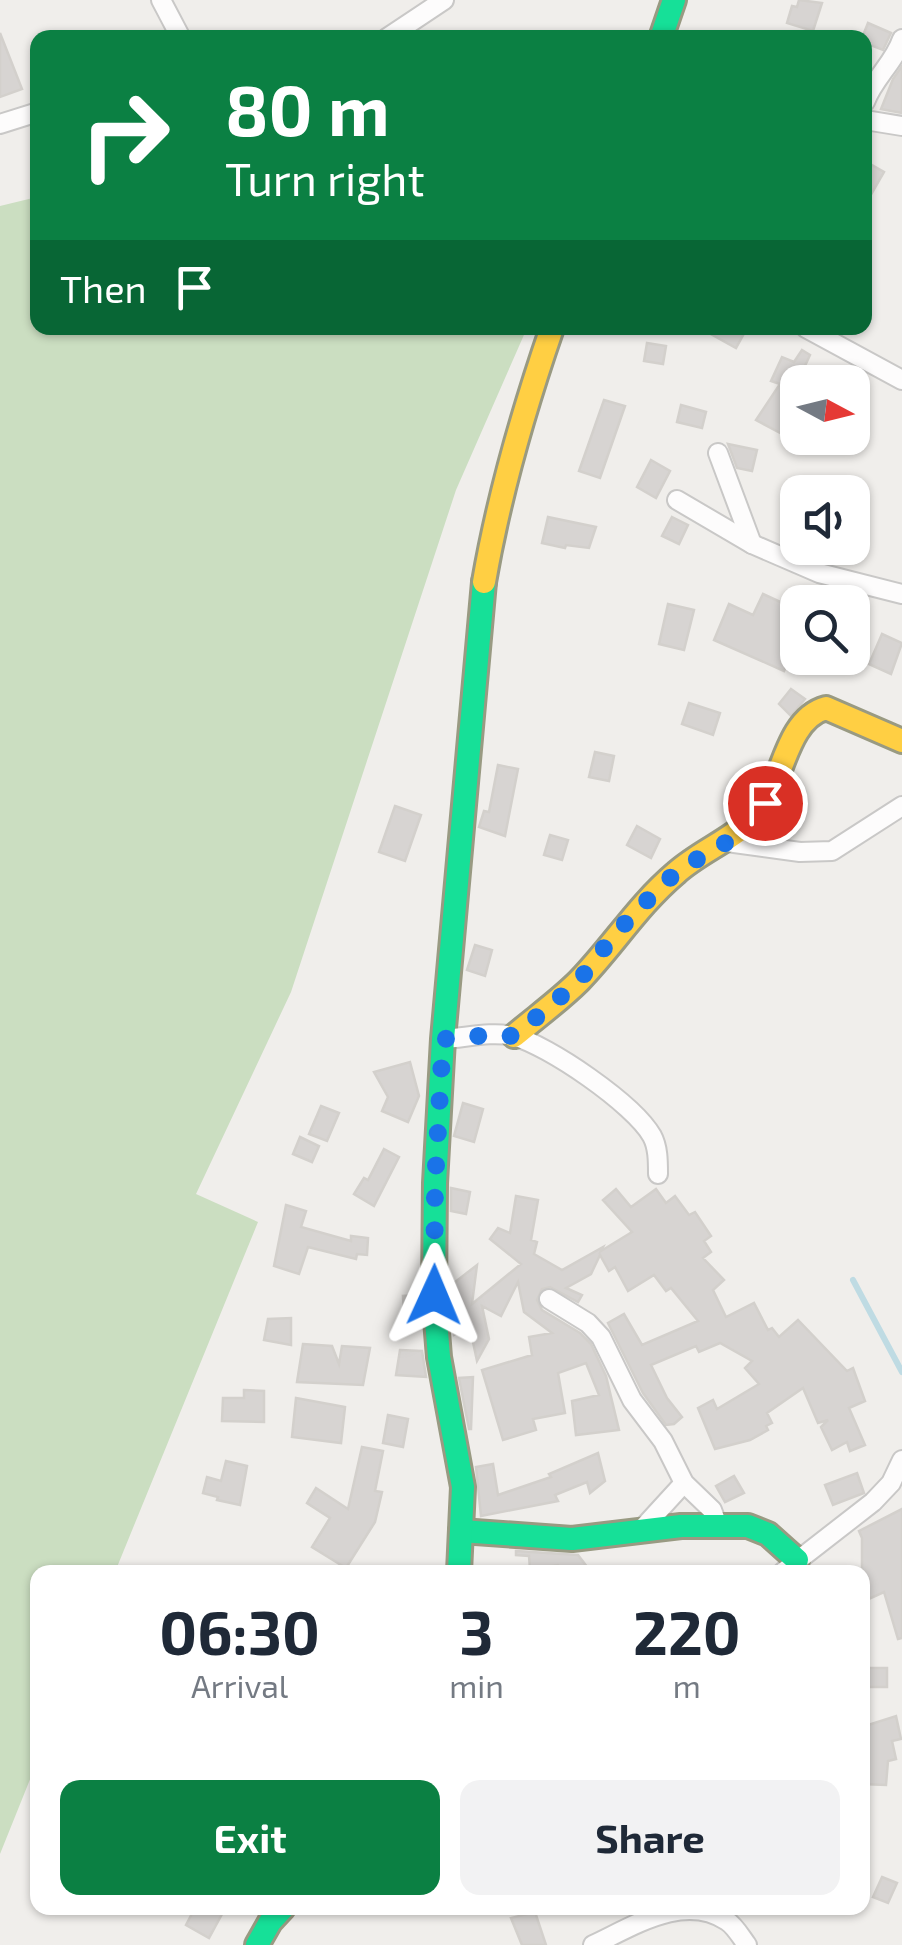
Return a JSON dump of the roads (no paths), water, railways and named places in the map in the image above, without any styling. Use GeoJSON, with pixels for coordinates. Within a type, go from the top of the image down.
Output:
{"type":"FeatureCollection","features":[{"type":"Feature","properties":{"kind":"street"},"geometry":{"type":"LineString","coordinates":[[161,0],[177,30]]}},
{"type":"Feature","properties":{"kind":"street"},"geometry":{"type":"LineString","coordinates":[[399,30],[444,0]]}},
{"type":"Feature","properties":{"kind":"street"},"geometry":{"type":"LineString","coordinates":[[664,30],[674,0]]}},
{"type":"Feature","properties":{"kind":"street"},"geometry":{"type":"LineString","coordinates":[[872,87],[898,54],[902,40]]}},
{"type":"Feature","properties":{"kind":"street"},"geometry":{"type":"LineString","coordinates":[[0,124],[30,115]]}},
{"type":"Feature","properties":{"kind":"street"},"geometry":{"type":"LineString","coordinates":[[872,121],[902,126]]}},
{"type":"Feature","properties":{"kind":"street"},"geometry":{"type":"LineString","coordinates":[[459,1565],[462,1488],[439,1357],[434,1295],[443,1039],[483,588],[510,460],[550,335]]}},
{"type":"Feature","properties":{"kind":"street"},"geometry":{"type":"LineString","coordinates":[[819,335],[902,380]]}},
{"type":"Feature","properties":{"kind":"street"},"geometry":{"type":"LineString","coordinates":[[718,454],[752,544]]}},
{"type":"Feature","properties":{"kind":"street"},"geometry":{"type":"LineString","coordinates":[[677,500],[752,544],[819,573],[902,594]]}},
{"type":"Feature","properties":{"kind":"street"},"geometry":{"type":"LineString","coordinates":[[514,1036],[578,982],[614,935],[667,881],[727,842],[765,803],[792,739],[816,711],[826,708],[902,741]]}},
{"type":"Feature","properties":{"kind":"street"},"geometry":{"type":"LineString","coordinates":[[727,842],[800,852],[832,851],[902,806]]}},
{"type":"Feature","properties":{"kind":"street"},"geometry":{"type":"LineString","coordinates":[[443,1039],[514,1036],[584,1076],[630,1108],[652,1137],[658,1174]]}},
{"type":"Feature","properties":{"kind":"street"},"geometry":{"type":"LineString","coordinates":[[549,1298],[601,1336],[632,1400],[663,1440],[684,1483],[704,1499],[718,1526]]}},
{"type":"Feature","properties":{"kind":"street"},"geometry":{"type":"LineString","coordinates":[[791,1565],[873,1502],[890,1483],[902,1460]]}},
{"type":"Feature","properties":{"kind":"street"},"geometry":{"type":"LineString","coordinates":[[641,1530],[684,1483]]}},
{"type":"Feature","properties":{"kind":"street"},"geometry":{"type":"LineString","coordinates":[[462,1531],[572,1539],[641,1530],[748,1526],[768,1534],[789,1565]]}},
{"type":"Feature","properties":{"kind":"street"},"geometry":{"type":"LineString","coordinates":[[257,1945],[276,1915]]}},
{"type":"Feature","properties":{"kind":"street"},"geometry":{"type":"LineString","coordinates":[[593,1945],[656,1915]]}},
{"type":"Feature","properties":{"kind":"street"},"geometry":{"type":"LineString","coordinates":[[713,1915],[729,1922],[746,1945]]}},
{"type":"Feature","properties":{"kind":"waterway"},"geometry":{"type":"LineString","coordinates":[[853,1280],[902,1372]]}}]}
